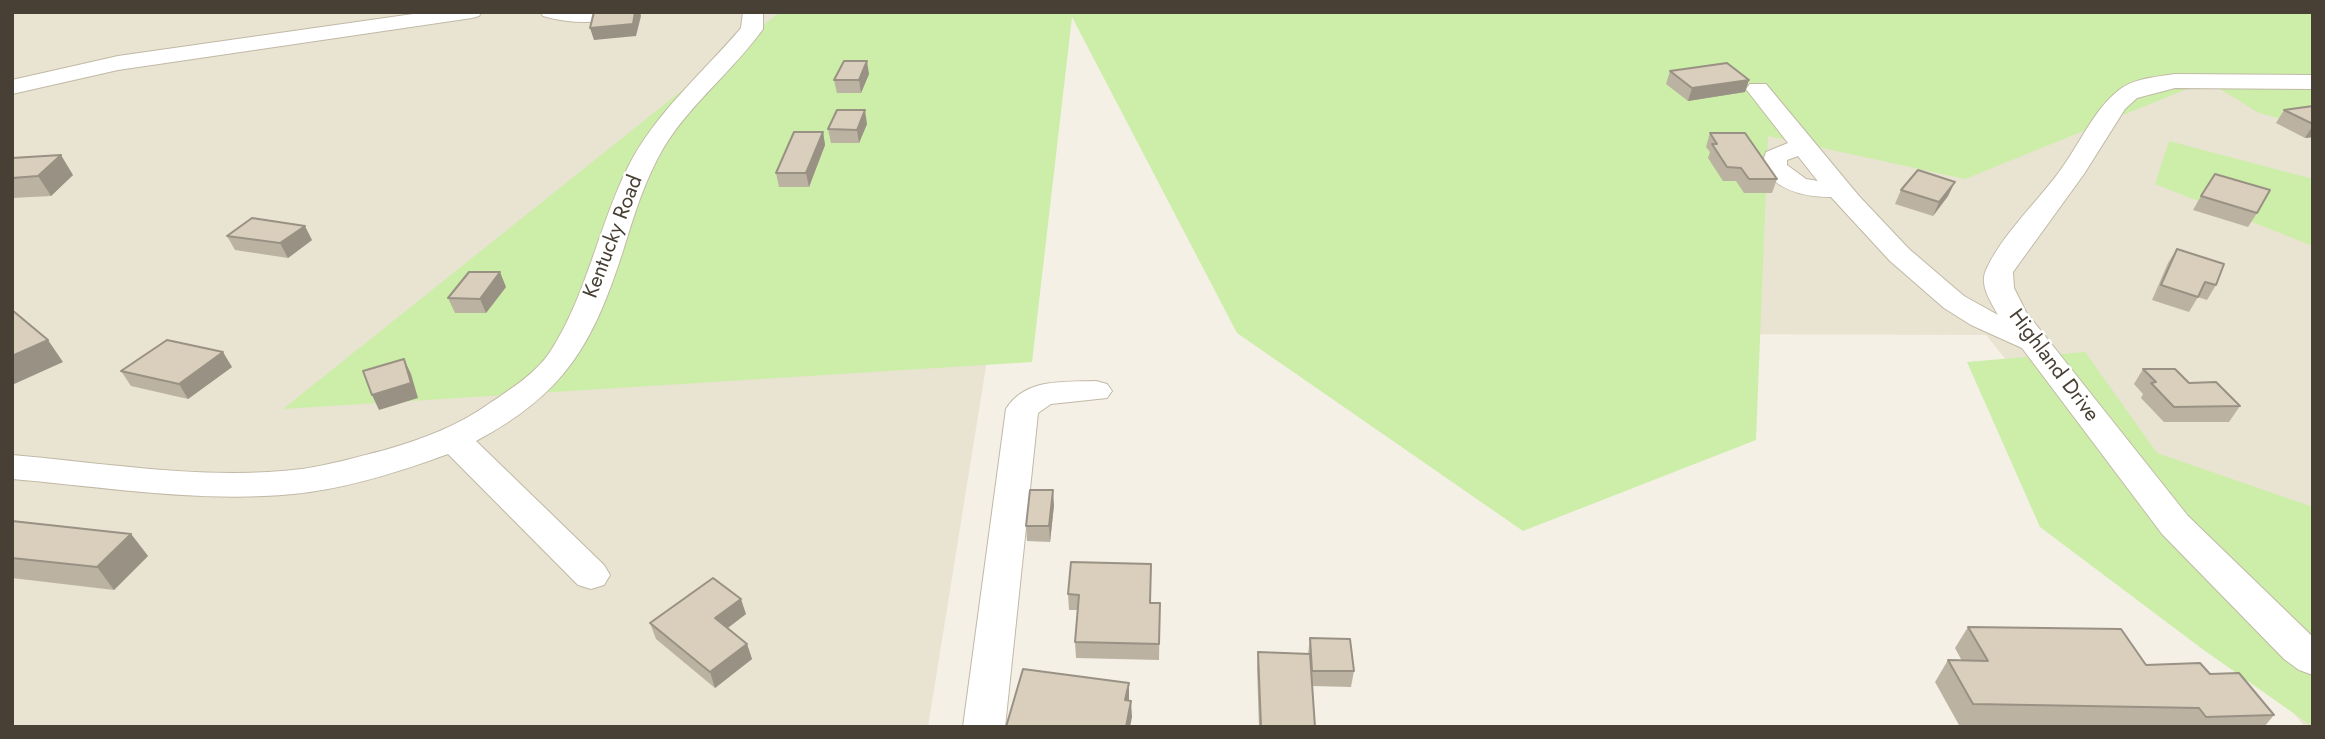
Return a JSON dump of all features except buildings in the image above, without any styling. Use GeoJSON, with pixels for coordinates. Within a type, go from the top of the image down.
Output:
{"type":"FeatureCollection","features":[{"type":"Feature","properties":{"kind":"street"},"geometry":{"type":"LineString","coordinates":[[12,87],[118,62],[472,12]]}},
{"type":"Feature","properties":{"kind":"street"},"geometry":{"type":"LineString","coordinates":[[551,12],[580,17],[620,12]]}},
{"type":"Feature","properties":{"kind":"street","name":"Kentucky Road"},"geometry":{"type":"LineString","coordinates":[[12,467],[224,484],[293,482],[348,472],[408,455],[481,426],[523,396],[559,363],[574,339],[596,286],[616,222],[643,161],[682,108],[752,29],[753,12]]}},
{"type":"Feature","properties":{"kind":"street","name":"Highland Drive"},"geometry":{"type":"LineString","coordinates":[[2313,82],[2160,82],[2130,93],[2116,105],[2071,174],[2019,241],[1999,272],[1998,288],[2012,314],[2175,525],[2298,648],[2313,659]]}},
{"type":"Feature","properties":{"kind":"street"},"geometry":{"type":"LineString","coordinates":[[1758,89],[1804,147],[1890,244],[1955,304],[2033,342]]}},
{"type":"Feature","properties":{"kind":"street"},"geometry":{"type":"LineString","coordinates":[[1804,147],[1784,151],[1774,157],[1774,167],[1786,180],[1800,187],[1840,189]]}},
{"type":"Feature","properties":{"kind":"street"},"geometry":{"type":"LineString","coordinates":[[985,727],[1022,409],[1043,394],[1096,391]]}},
{"type":"Feature","properties":{"kind":"street"},"geometry":{"type":"LineString","coordinates":[[452,439],[590,575]]}},
{"type":"Feature","properties":{"kind":"shaded area"},"geometry":{"type":"Polygon","coordinates":[[[12,12],[1043,12],[928,727],[12,727],[12,12]]]}},
{"type":"Feature","properties":{"kind":"shaded area"},"geometry":{"type":"Polygon","coordinates":[[[1499,12],[2313,12],[2313,727],[2305,727],[1986,335],[1657,334],[1499,12]]]}},
{"type":"Feature","properties":{"kind":"green space"},"geometry":{"type":"Polygon","coordinates":[[[780,12],[2313,12],[2313,127],[2259,113],[2207,81],[1965,179],[1768,136],[1756,440],[1523,531],[1237,333],[1072,17],[1032,362],[283,409],[780,12]]]}},
{"type":"Feature","properties":{"kind":"green space"},"geometry":{"type":"Polygon","coordinates":[[[2169,141],[2313,179],[2313,246],[2155,184],[2169,141]]]}},
{"type":"Feature","properties":{"kind":"green space"},"geometry":{"type":"Polygon","coordinates":[[[2085,352],[2157,453],[2313,507],[2313,727],[2201,648],[2040,527],[1967,362],[2085,352]]]}}]}
